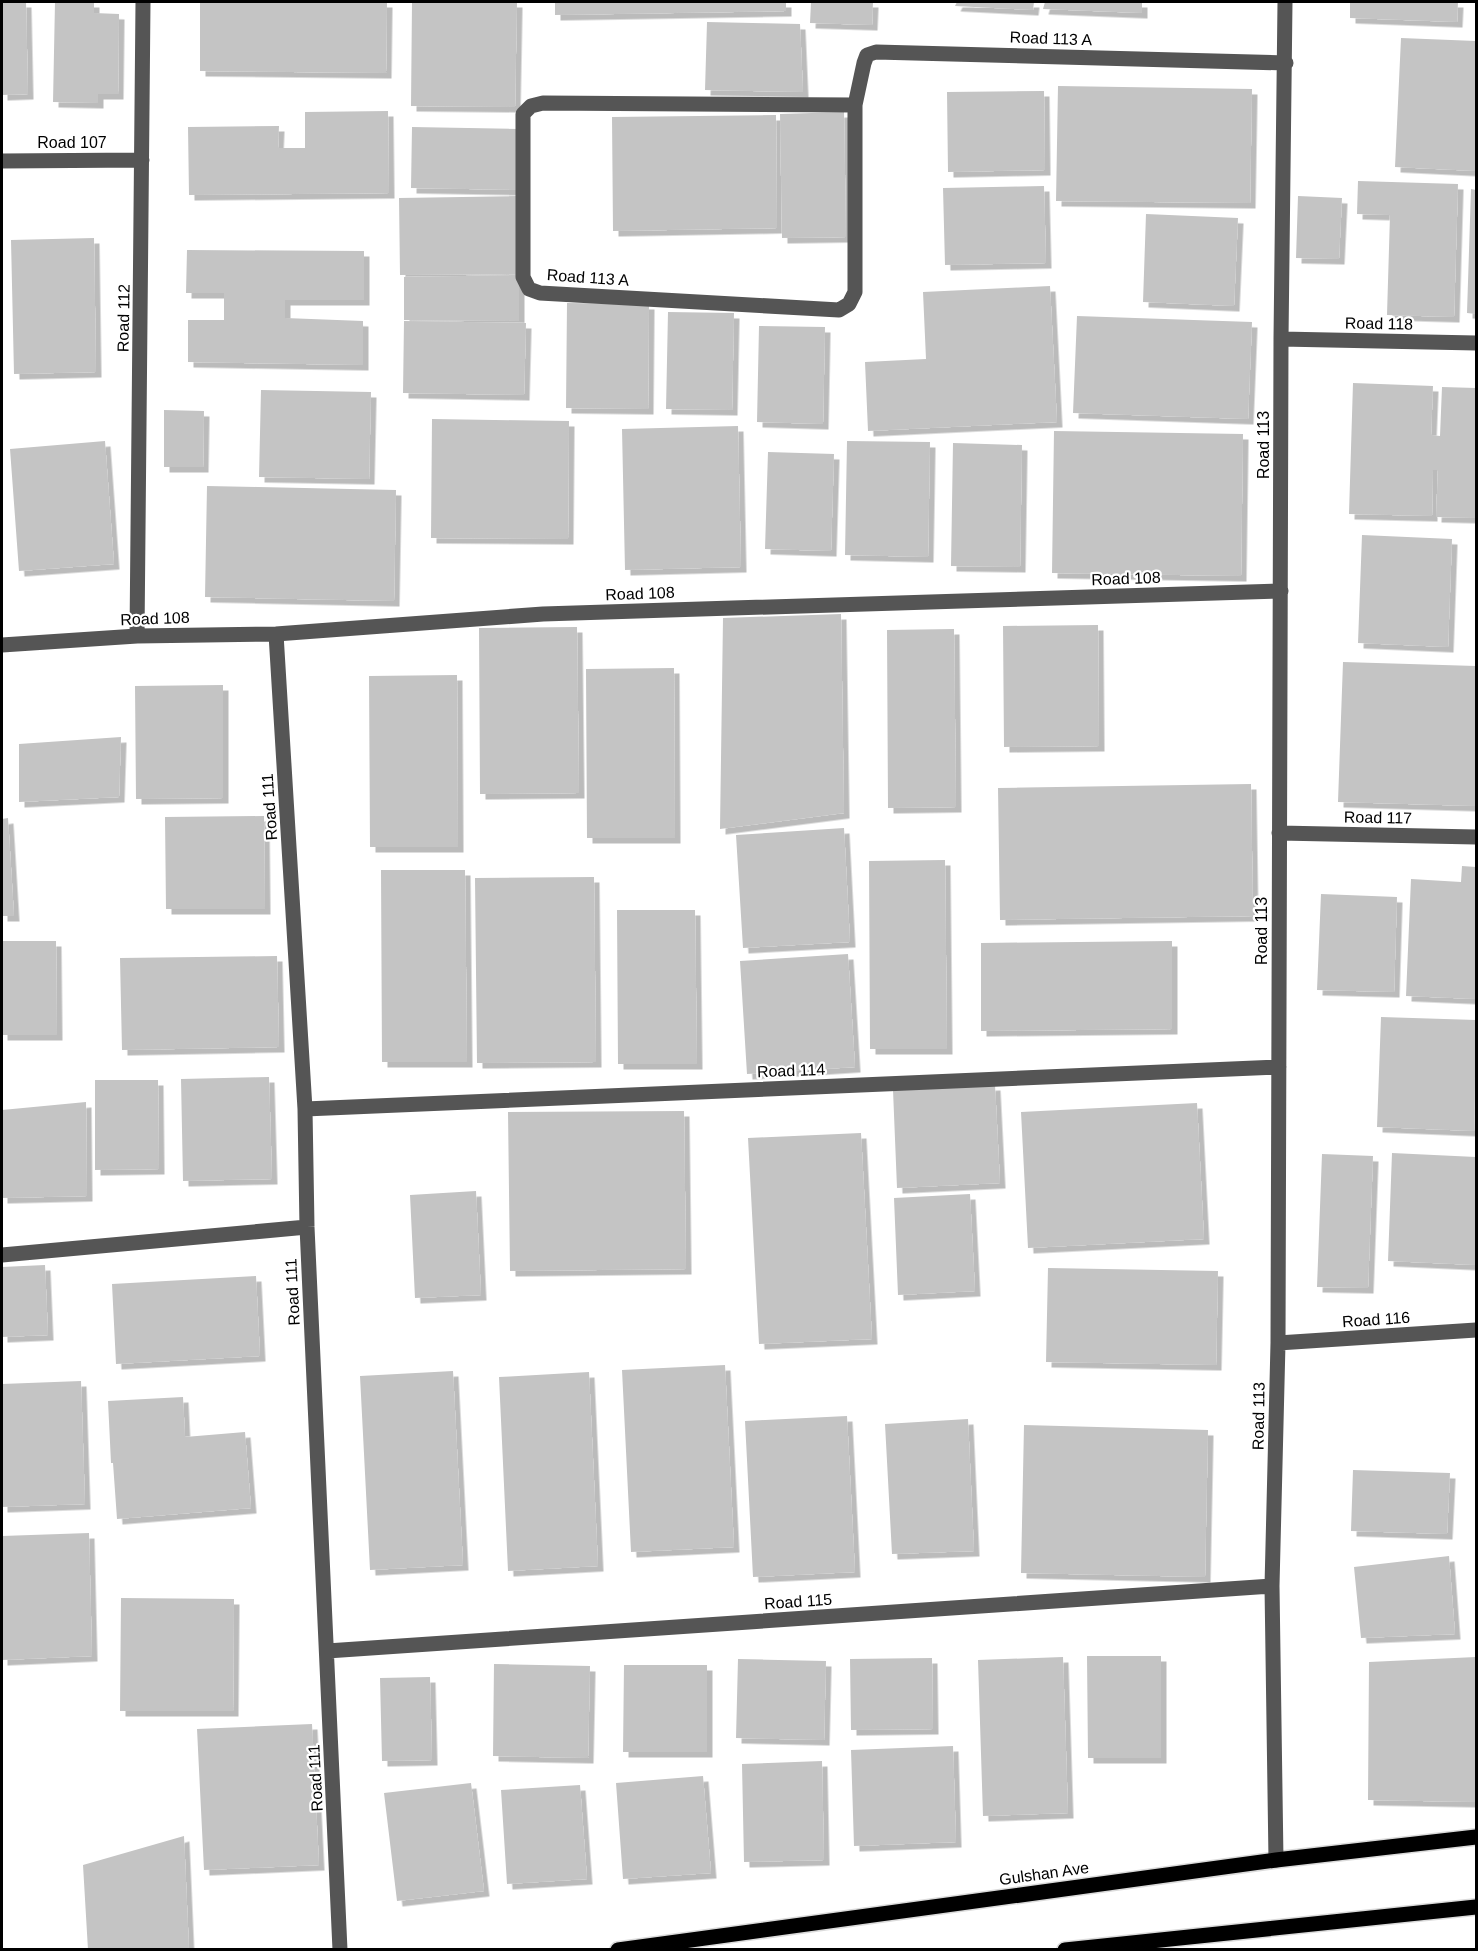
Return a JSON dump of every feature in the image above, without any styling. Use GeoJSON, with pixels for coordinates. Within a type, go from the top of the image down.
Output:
{"type":"FeatureCollection","features":[{"type":"Feature","properties":{"kind":"main road","name":"Gulshan Ave"},"geometry":{"type":"LineString","coordinates":[[618,1950],[1276,1860],[1476,1837]]}},
{"type":"Feature","properties":{"kind":"main road"},"geometry":{"type":"LineString","coordinates":[[1065,1950],[1172,1943],[1476,1907]]}},
{"type":"Feature","properties":{"kind":"street","name":"Road 112"},"geometry":{"type":"LineString","coordinates":[[137,636],[143,2]]}},
{"type":"Feature","properties":{"kind":"street","name":"Road 113"},"geometry":{"type":"LineString","coordinates":[[1276,1860],[1272,1586],[1278,1343],[1281,339],[1285,2]]}},
{"type":"Feature","properties":{"kind":"street","name":"Road 113 A"},"geometry":{"type":"LineString","coordinates":[[855,105],[543,103],[531,106],[523,114],[523,277],[529,289],[540,293],[839,310],[849,304],[855,292],[855,105],[867,55],[876,52],[1286,63]]}},
{"type":"Feature","properties":{"kind":"street","name":"Road 107"},"geometry":{"type":"LineString","coordinates":[[2,161],[142,160]]}},
{"type":"Feature","properties":{"kind":"street","name":"Road 118"},"geometry":{"type":"LineString","coordinates":[[1281,339],[1476,344]]}},
{"type":"Feature","properties":{"kind":"street","name":"Road 108"},"geometry":{"type":"LineString","coordinates":[[2,645],[137,636],[276,634],[543,614],[1281,591]]}},
{"type":"Feature","properties":{"kind":"street","name":"Road 111"},"geometry":{"type":"LineString","coordinates":[[276,634],[305,1109],[308,1227],[340,1950]]}},
{"type":"Feature","properties":{"kind":"street","name":"Road 117"},"geometry":{"type":"LineString","coordinates":[[1280,833],[1476,837]]}},
{"type":"Feature","properties":{"kind":"street","name":"Road 114"},"geometry":{"type":"LineString","coordinates":[[305,1109],[1279,1067]]}},
{"type":"Feature","properties":{"kind":"street"},"geometry":{"type":"LineString","coordinates":[[2,1255],[308,1227]]}},
{"type":"Feature","properties":{"kind":"street","name":"Road 116"},"geometry":{"type":"LineString","coordinates":[[1278,1343],[1476,1330]]}},
{"type":"Feature","properties":{"kind":"street","name":"Road 115"},"geometry":{"type":"LineString","coordinates":[[327,1651],[1272,1586]]}},
{"type":"Feature","properties":{"kind":"building"},"geometry":{"type":"Polygon","coordinates":[[[2,2],[26,2],[28,94],[2,95],[2,2]]]}},
{"type":"Feature","properties":{"kind":"building"},"geometry":{"type":"Polygon","coordinates":[[[55,2],[94,2],[94,13],[119,14],[118,94],[98,94],[98,103],[53,102],[55,2]]]}},
{"type":"Feature","properties":{"kind":"building"},"geometry":{"type":"Polygon","coordinates":[[[200,2],[387,2],[386,73],[200,71],[200,2]]]}},
{"type":"Feature","properties":{"kind":"building"},"geometry":{"type":"Polygon","coordinates":[[[412,2],[517,2],[515,107],[411,106],[412,2]]]}},
{"type":"Feature","properties":{"kind":"building"},"geometry":{"type":"Polygon","coordinates":[[[555,2],[786,2],[786,11],[555,15],[555,2]]]}},
{"type":"Feature","properties":{"kind":"building"},"geometry":{"type":"Polygon","coordinates":[[[811,2],[873,2],[872,25],[810,23],[811,2]]]}},
{"type":"Feature","properties":{"kind":"building"},"geometry":{"type":"Polygon","coordinates":[[[957,2],[1034,2],[1033,10],[955,6],[957,2]]]}},
{"type":"Feature","properties":{"kind":"building"},"geometry":{"type":"Polygon","coordinates":[[[1045,2],[1142,2],[1142,13],[1043,9],[1045,2]]]}},
{"type":"Feature","properties":{"kind":"building"},"geometry":{"type":"Polygon","coordinates":[[[1350,2],[1458,2],[1457,22],[1350,18],[1350,2]]]}},
{"type":"Feature","properties":{"kind":"building"},"geometry":{"type":"Polygon","coordinates":[[[707,22],[800,24],[803,92],[705,90],[707,22]]]}},
{"type":"Feature","properties":{"kind":"building"},"geometry":{"type":"Polygon","coordinates":[[[1401,38],[1476,41],[1476,171],[1395,167],[1401,38]]]}},
{"type":"Feature","properties":{"kind":"building"},"geometry":{"type":"Polygon","coordinates":[[[1058,86],[1252,89],[1250,203],[1056,201],[1058,86]]]}},
{"type":"Feature","properties":{"kind":"building"},"geometry":{"type":"Polygon","coordinates":[[[1044,91],[1045,170],[948,172],[947,92],[1044,91]]]}},
{"type":"Feature","properties":{"kind":"building"},"geometry":{"type":"Polygon","coordinates":[[[388,111],[389,193],[189,195],[188,127],[279,126],[278,148],[305,148],[305,112],[388,111]]]}},
{"type":"Feature","properties":{"kind":"building"},"geometry":{"type":"Polygon","coordinates":[[[844,112],[846,237],[782,238],[780,114],[844,112]]]}},
{"type":"Feature","properties":{"kind":"building"},"geometry":{"type":"Polygon","coordinates":[[[776,115],[777,228],[613,231],[612,117],[776,115]]]}},
{"type":"Feature","properties":{"kind":"building"},"geometry":{"type":"Polygon","coordinates":[[[412,127],[520,129],[519,190],[411,188],[412,127]]]}},
{"type":"Feature","properties":{"kind":"building"},"geometry":{"type":"Polygon","coordinates":[[[1358,181],[1458,184],[1454,317],[1387,315],[1390,215],[1357,214],[1358,181]]]}},
{"type":"Feature","properties":{"kind":"building"},"geometry":{"type":"Polygon","coordinates":[[[1044,186],[1046,263],[945,265],[943,188],[1044,186]]]}},
{"type":"Feature","properties":{"kind":"building"},"geometry":{"type":"Polygon","coordinates":[[[1471,189],[1476,190],[1476,314],[1467,313],[1471,189]]]}},
{"type":"Feature","properties":{"kind":"building"},"geometry":{"type":"Polygon","coordinates":[[[518,196],[519,274],[400,275],[399,198],[518,196]]]}},
{"type":"Feature","properties":{"kind":"building"},"geometry":{"type":"Polygon","coordinates":[[[1298,196],[1342,198],[1339,259],[1296,258],[1298,196]]]}},
{"type":"Feature","properties":{"kind":"building"},"geometry":{"type":"Polygon","coordinates":[[[1146,214],[1238,218],[1234,306],[1143,302],[1146,214]]]}},
{"type":"Feature","properties":{"kind":"building"},"geometry":{"type":"Polygon","coordinates":[[[94,238],[96,372],[14,374],[11,240],[94,238]]]}},
{"type":"Feature","properties":{"kind":"building"},"geometry":{"type":"Polygon","coordinates":[[[187,250],[364,251],[364,300],[285,300],[285,318],[363,321],[363,365],[188,362],[188,320],[224,320],[224,293],[186,293],[187,250]]]}},
{"type":"Feature","properties":{"kind":"building"},"geometry":{"type":"Polygon","coordinates":[[[519,275],[519,321],[404,320],[404,277],[519,275]]]}},
{"type":"Feature","properties":{"kind":"building"},"geometry":{"type":"Polygon","coordinates":[[[1050,286],[1057,422],[868,431],[865,362],[926,359],[923,292],[1050,286]]]}},
{"type":"Feature","properties":{"kind":"building"},"geometry":{"type":"Polygon","coordinates":[[[567,303],[649,304],[648,409],[566,408],[567,303]]]}},
{"type":"Feature","properties":{"kind":"building"},"geometry":{"type":"Polygon","coordinates":[[[668,312],[734,313],[732,410],[666,409],[668,312]]]}},
{"type":"Feature","properties":{"kind":"building"},"geometry":{"type":"Polygon","coordinates":[[[1077,316],[1252,322],[1248,419],[1073,413],[1077,316]]]}},
{"type":"Feature","properties":{"kind":"building"},"geometry":{"type":"Polygon","coordinates":[[[404,321],[526,323],[524,395],[403,393],[404,321]]]}},
{"type":"Feature","properties":{"kind":"building"},"geometry":{"type":"Polygon","coordinates":[[[759,326],[825,327],[823,424],[757,422],[759,326]]]}},
{"type":"Feature","properties":{"kind":"building"},"geometry":{"type":"Polygon","coordinates":[[[1353,383],[1433,386],[1431,435],[1440,436],[1442,387],[1476,388],[1476,518],[1436,517],[1438,470],[1433,470],[1432,516],[1349,514],[1353,383]]]}},
{"type":"Feature","properties":{"kind":"building"},"geometry":{"type":"Polygon","coordinates":[[[261,390],[371,392],[369,479],[259,477],[261,390]]]}},
{"type":"Feature","properties":{"kind":"building"},"geometry":{"type":"Polygon","coordinates":[[[164,410],[204,411],[203,467],[164,467],[164,410]]]}},
{"type":"Feature","properties":{"kind":"building"},"geometry":{"type":"Polygon","coordinates":[[[432,419],[569,421],[568,539],[431,538],[432,419]]]}},
{"type":"Feature","properties":{"kind":"building"},"geometry":{"type":"Polygon","coordinates":[[[738,426],[741,567],[625,570],[622,429],[738,426]]]}},
{"type":"Feature","properties":{"kind":"building"},"geometry":{"type":"Polygon","coordinates":[[[1054,431],[1243,434],[1241,576],[1052,573],[1054,431]]]}},
{"type":"Feature","properties":{"kind":"building"},"geometry":{"type":"Polygon","coordinates":[[[105,441],[114,564],[19,571],[10,449],[105,441]]]}},
{"type":"Feature","properties":{"kind":"building"},"geometry":{"type":"Polygon","coordinates":[[[847,441],[930,442],[928,557],[845,555],[847,441]]]}},
{"type":"Feature","properties":{"kind":"building"},"geometry":{"type":"Polygon","coordinates":[[[953,443],[1022,445],[1020,567],[951,566],[953,443]]]}},
{"type":"Feature","properties":{"kind":"building"},"geometry":{"type":"Polygon","coordinates":[[[768,452],[834,454],[831,551],[765,549],[768,452]]]}},
{"type":"Feature","properties":{"kind":"building"},"geometry":{"type":"Polygon","coordinates":[[[207,486],[396,490],[394,601],[205,597],[207,486]]]}},
{"type":"Feature","properties":{"kind":"building"},"geometry":{"type":"Polygon","coordinates":[[[1362,535],[1452,539],[1448,647],[1358,643],[1362,535]]]}},
{"type":"Feature","properties":{"kind":"building"},"geometry":{"type":"Polygon","coordinates":[[[841,614],[844,813],[720,829],[723,618],[841,614]]]}},
{"type":"Feature","properties":{"kind":"building"},"geometry":{"type":"Polygon","coordinates":[[[1098,625],[1099,746],[1004,747],[1003,626],[1098,625]]]}},
{"type":"Feature","properties":{"kind":"building"},"geometry":{"type":"Polygon","coordinates":[[[577,627],[579,793],[480,794],[479,628],[577,627]]]}},
{"type":"Feature","properties":{"kind":"building"},"geometry":{"type":"Polygon","coordinates":[[[954,629],[956,807],[888,808],[887,630],[954,629]]]}},
{"type":"Feature","properties":{"kind":"building"},"geometry":{"type":"Polygon","coordinates":[[[1343,662],[1476,666],[1476,806],[1338,802],[1343,662]]]}},
{"type":"Feature","properties":{"kind":"building"},"geometry":{"type":"Polygon","coordinates":[[[674,668],[675,838],[587,838],[586,669],[674,668]]]}},
{"type":"Feature","properties":{"kind":"building"},"geometry":{"type":"Polygon","coordinates":[[[457,675],[458,847],[370,847],[369,676],[457,675]]]}},
{"type":"Feature","properties":{"kind":"building"},"geometry":{"type":"Polygon","coordinates":[[[223,685],[223,798],[136,799],[135,686],[223,685]]]}},
{"type":"Feature","properties":{"kind":"building"},"geometry":{"type":"Polygon","coordinates":[[[121,737],[119,797],[19,802],[19,744],[121,737]]]}},
{"type":"Feature","properties":{"kind":"building"},"geometry":{"type":"Polygon","coordinates":[[[1251,784],[1253,916],[1000,920],[998,788],[1251,784]]]}},
{"type":"Feature","properties":{"kind":"building"},"geometry":{"type":"Polygon","coordinates":[[[264,816],[265,909],[166,909],[165,817],[264,816]]]}},
{"type":"Feature","properties":{"kind":"building"},"geometry":{"type":"Polygon","coordinates":[[[8,818],[14,916],[2,916],[2,819],[8,818]]]}},
{"type":"Feature","properties":{"kind":"building"},"geometry":{"type":"Polygon","coordinates":[[[844,828],[850,942],[743,948],[736,835],[844,828]]]}},
{"type":"Feature","properties":{"kind":"building"},"geometry":{"type":"Polygon","coordinates":[[[945,860],[947,1049],[870,1049],[869,861],[945,860]]]}},
{"type":"Feature","properties":{"kind":"building"},"geometry":{"type":"Polygon","coordinates":[[[1462,866],[1476,867],[1476,999],[1406,996],[1411,879],[1461,882],[1462,866]]]}},
{"type":"Feature","properties":{"kind":"building"},"geometry":{"type":"Polygon","coordinates":[[[381,870],[465,870],[467,1062],[382,1062],[381,870]]]}},
{"type":"Feature","properties":{"kind":"building"},"geometry":{"type":"Polygon","coordinates":[[[594,877],[596,1062],[477,1063],[475,878],[594,877]]]}},
{"type":"Feature","properties":{"kind":"building"},"geometry":{"type":"Polygon","coordinates":[[[1321,894],[1397,897],[1394,992],[1317,990],[1321,894]]]}},
{"type":"Feature","properties":{"kind":"building"},"geometry":{"type":"Polygon","coordinates":[[[617,910],[695,910],[697,1064],[618,1064],[617,910]]]}},
{"type":"Feature","properties":{"kind":"building"},"geometry":{"type":"Polygon","coordinates":[[[2,941],[56,941],[57,1035],[2,1035],[2,941]]]}},
{"type":"Feature","properties":{"kind":"building"},"geometry":{"type":"Polygon","coordinates":[[[1172,941],[1172,1029],[981,1031],[981,943],[1172,941]]]}},
{"type":"Feature","properties":{"kind":"building"},"geometry":{"type":"Polygon","coordinates":[[[848,954],[855,1067],[747,1074],[740,961],[848,954]]]}},
{"type":"Feature","properties":{"kind":"building"},"geometry":{"type":"Polygon","coordinates":[[[277,956],[279,1047],[122,1050],[120,958],[277,956]]]}},
{"type":"Feature","properties":{"kind":"building"},"geometry":{"type":"Polygon","coordinates":[[[1381,1017],[1476,1020],[1474,1131],[1377,1127],[1381,1017]]]}},
{"type":"Feature","properties":{"kind":"building"},"geometry":{"type":"Polygon","coordinates":[[[269,1077],[272,1179],[183,1181],[181,1079],[269,1077]]]}},
{"type":"Feature","properties":{"kind":"building"},"geometry":{"type":"Polygon","coordinates":[[[95,1080],[158,1080],[159,1169],[95,1170],[95,1080]]]}},
{"type":"Feature","properties":{"kind":"building"},"geometry":{"type":"Polygon","coordinates":[[[995,1085],[1000,1183],[897,1188],[893,1090],[995,1085]]]}},
{"type":"Feature","properties":{"kind":"building"},"geometry":{"type":"Polygon","coordinates":[[[86,1102],[87,1196],[2,1198],[2,1110],[86,1102]]]}},
{"type":"Feature","properties":{"kind":"building"},"geometry":{"type":"Polygon","coordinates":[[[1197,1103],[1204,1239],[1028,1248],[1021,1112],[1197,1103]]]}},
{"type":"Feature","properties":{"kind":"building"},"geometry":{"type":"Polygon","coordinates":[[[684,1111],[686,1269],[510,1271],[508,1112],[684,1111]]]}},
{"type":"Feature","properties":{"kind":"building"},"geometry":{"type":"Polygon","coordinates":[[[861,1133],[872,1339],[759,1344],[748,1138],[861,1133]]]}},
{"type":"Feature","properties":{"kind":"building"},"geometry":{"type":"Polygon","coordinates":[[[1392,1153],[1476,1157],[1476,1265],[1388,1261],[1392,1153]]]}},
{"type":"Feature","properties":{"kind":"building"},"geometry":{"type":"Polygon","coordinates":[[[1322,1154],[1373,1156],[1368,1288],[1317,1287],[1322,1154]]]}},
{"type":"Feature","properties":{"kind":"building"},"geometry":{"type":"Polygon","coordinates":[[[476,1191],[481,1295],[415,1298],[410,1195],[476,1191]]]}},
{"type":"Feature","properties":{"kind":"building"},"geometry":{"type":"Polygon","coordinates":[[[970,1194],[975,1291],[898,1295],[894,1198],[970,1194]]]}},
{"type":"Feature","properties":{"kind":"building"},"geometry":{"type":"Polygon","coordinates":[[[45,1265],[48,1335],[2,1337],[2,1267],[45,1265]]]}},
{"type":"Feature","properties":{"kind":"building"},"geometry":{"type":"Polygon","coordinates":[[[1048,1268],[1218,1271],[1216,1365],[1046,1362],[1048,1268]]]}},
{"type":"Feature","properties":{"kind":"building"},"geometry":{"type":"Polygon","coordinates":[[[256,1276],[260,1356],[116,1364],[112,1284],[256,1276]]]}},
{"type":"Feature","properties":{"kind":"building"},"geometry":{"type":"Polygon","coordinates":[[[725,1365],[734,1547],[631,1552],[622,1370],[725,1365]]]}},
{"type":"Feature","properties":{"kind":"building"},"geometry":{"type":"Polygon","coordinates":[[[453,1371],[463,1565],[370,1570],[360,1376],[453,1371]]]}},
{"type":"Feature","properties":{"kind":"building"},"geometry":{"type":"Polygon","coordinates":[[[589,1372],[598,1566],[508,1571],[499,1377],[589,1372]]]}},
{"type":"Feature","properties":{"kind":"building"},"geometry":{"type":"Polygon","coordinates":[[[81,1381],[85,1504],[2,1507],[2,1384],[81,1381]]]}},
{"type":"Feature","properties":{"kind":"building"},"geometry":{"type":"Polygon","coordinates":[[[183,1397],[185,1437],[245,1432],[251,1508],[117,1519],[108,1401],[183,1397]]]}},
{"type":"Feature","properties":{"kind":"building"},"geometry":{"type":"Polygon","coordinates":[[[847,1416],[855,1572],[753,1577],[745,1421],[847,1416]]]}},
{"type":"Feature","properties":{"kind":"building"},"geometry":{"type":"Polygon","coordinates":[[[968,1419],[974,1551],[892,1554],[885,1424],[968,1419]]]}},
{"type":"Feature","properties":{"kind":"building"},"geometry":{"type":"Polygon","coordinates":[[[1024,1425],[1208,1430],[1205,1577],[1021,1573],[1024,1425]]]}},
{"type":"Feature","properties":{"kind":"building"},"geometry":{"type":"Polygon","coordinates":[[[1353,1470],[1450,1473],[1447,1534],[1351,1531],[1353,1470]]]}},
{"type":"Feature","properties":{"kind":"building"},"geometry":{"type":"Polygon","coordinates":[[[89,1533],[92,1656],[2,1660],[2,1536],[89,1533]]]}},
{"type":"Feature","properties":{"kind":"building"},"geometry":{"type":"Polygon","coordinates":[[[1449,1556],[1455,1634],[1361,1638],[1354,1567],[1449,1556]]]}},
{"type":"Feature","properties":{"kind":"building"},"geometry":{"type":"Polygon","coordinates":[[[121,1598],[234,1599],[233,1711],[120,1711],[121,1598]]]}},
{"type":"Feature","properties":{"kind":"building"},"geometry":{"type":"Polygon","coordinates":[[[1087,1656],[1161,1656],[1161,1758],[1088,1758],[1087,1656]]]}},
{"type":"Feature","properties":{"kind":"building"},"geometry":{"type":"Polygon","coordinates":[[[1063,1657],[1068,1813],[983,1816],[978,1660],[1063,1657]]]}},
{"type":"Feature","properties":{"kind":"building"},"geometry":{"type":"Polygon","coordinates":[[[1476,1657],[1476,1802],[1368,1800],[1369,1662],[1476,1657]]]}},
{"type":"Feature","properties":{"kind":"building"},"geometry":{"type":"Polygon","coordinates":[[[932,1658],[933,1729],[851,1730],[850,1659],[932,1658]]]}},
{"type":"Feature","properties":{"kind":"building"},"geometry":{"type":"Polygon","coordinates":[[[738,1659],[826,1661],[824,1740],[736,1738],[738,1659]]]}},
{"type":"Feature","properties":{"kind":"building"},"geometry":{"type":"Polygon","coordinates":[[[494,1664],[590,1666],[588,1758],[493,1756],[494,1664]]]}},
{"type":"Feature","properties":{"kind":"building"},"geometry":{"type":"Polygon","coordinates":[[[624,1665],[707,1665],[707,1752],[623,1752],[624,1665]]]}},
{"type":"Feature","properties":{"kind":"building"},"geometry":{"type":"Polygon","coordinates":[[[430,1677],[432,1760],[382,1761],[380,1678],[430,1677]]]}},
{"type":"Feature","properties":{"kind":"building"},"geometry":{"type":"Polygon","coordinates":[[[312,1724],[319,1865],[204,1870],[197,1729],[312,1724]]]}},
{"type":"Feature","properties":{"kind":"building"},"geometry":{"type":"Polygon","coordinates":[[[953,1746],[956,1842],[854,1846],[851,1750],[953,1746]]]}},
{"type":"Feature","properties":{"kind":"building"},"geometry":{"type":"Polygon","coordinates":[[[822,1761],[824,1860],[744,1862],[742,1764],[822,1761]]]}},
{"type":"Feature","properties":{"kind":"building"},"geometry":{"type":"Polygon","coordinates":[[[703,1776],[711,1873],[623,1879],[616,1783],[703,1776]]]}},
{"type":"Feature","properties":{"kind":"building"},"geometry":{"type":"Polygon","coordinates":[[[471,1783],[484,1891],[397,1901],[384,1793],[471,1783]]]}},
{"type":"Feature","properties":{"kind":"building"},"geometry":{"type":"Polygon","coordinates":[[[580,1785],[587,1879],[507,1884],[501,1790],[580,1785]]]}},
{"type":"Feature","properties":{"kind":"building"},"geometry":{"type":"Polygon","coordinates":[[[184,1836],[189,1950],[88,1950],[83,1865],[184,1836]]]}}]}
